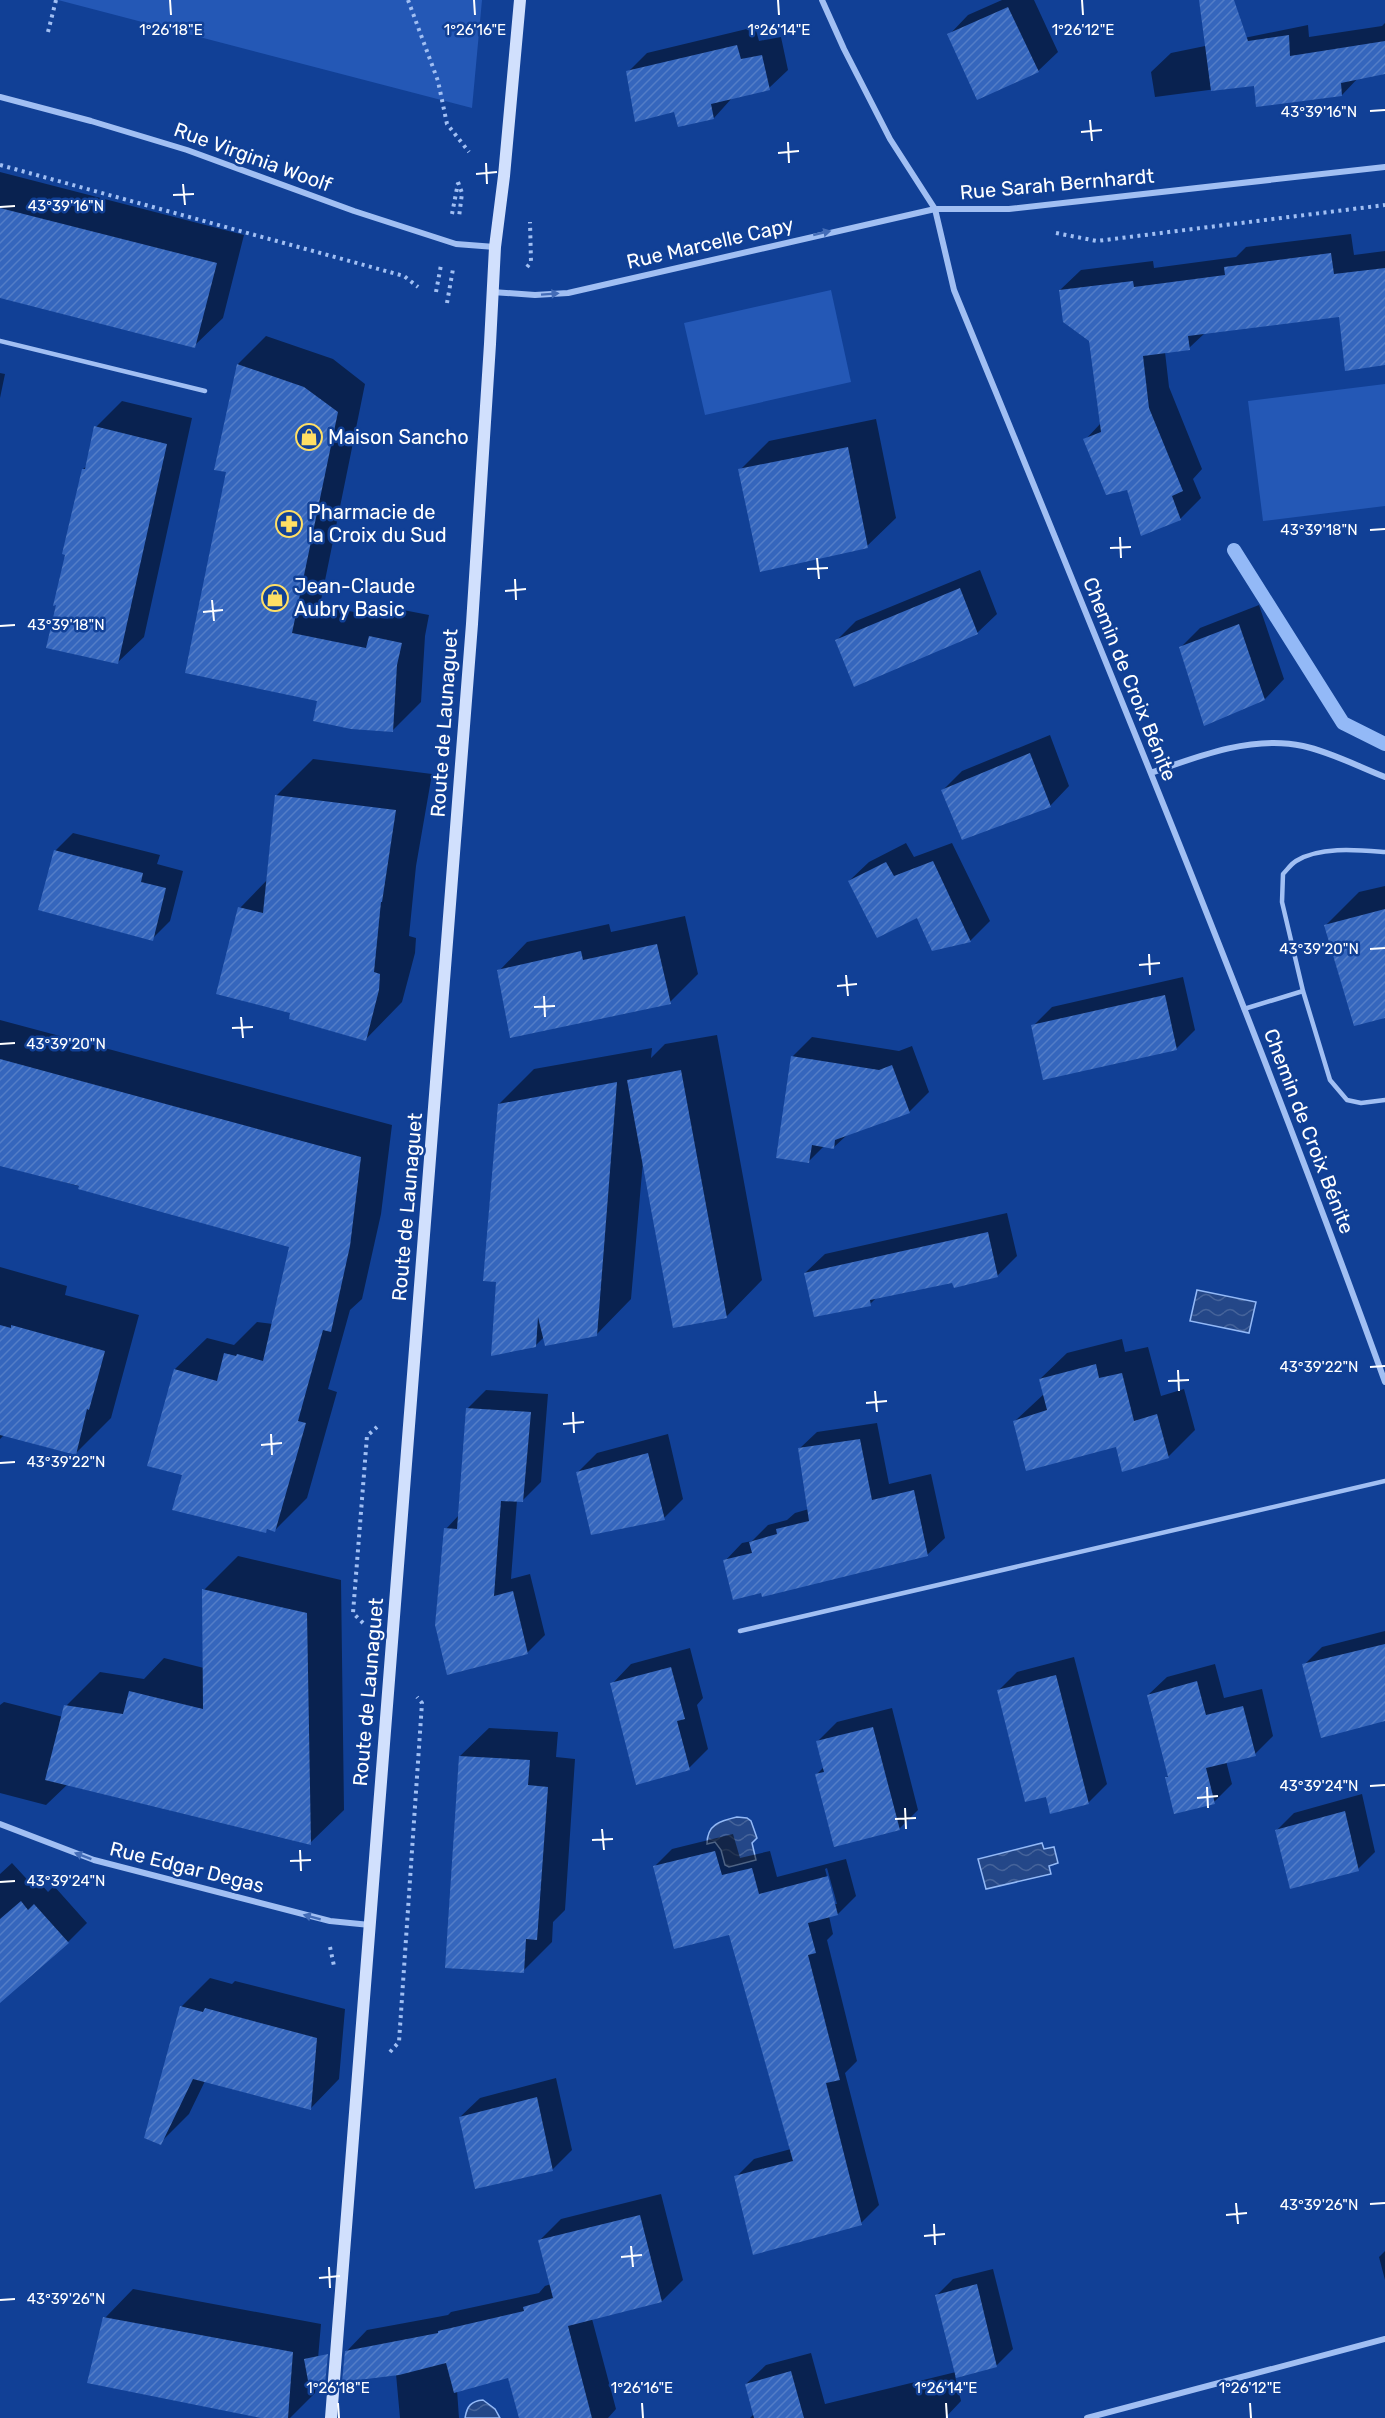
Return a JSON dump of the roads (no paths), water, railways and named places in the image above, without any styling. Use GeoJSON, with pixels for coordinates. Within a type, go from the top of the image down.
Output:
{"type":"FeatureCollection","features":[{"type":"Feature","properties":{"kind":"main road","name":"Route de Launaguet"},"geometry":{"type":"LineString","coordinates":[[331,2418],[472,624],[495,247],[504,182],[520,0]]}},
{"type":"Feature","properties":{"kind":"street","name":"Chemin de Croix Bénite"},"geometry":{"type":"LineString","coordinates":[[822,0],[843,49],[890,139],[935,209],[954,290],[1151,773],[1326,1219],[1385,1382]]}},
{"type":"Feature","properties":{"kind":"street","name":"Rue Virginia Woolf"},"geometry":{"type":"LineString","coordinates":[[0,97],[187,150],[354,211],[456,244],[495,247]]}},
{"type":"Feature","properties":{"kind":"street","name":"Rue Sarah Bernhardt"},"geometry":{"type":"LineString","coordinates":[[935,209],[1010,209],[1385,167]]}},
{"type":"Feature","properties":{"kind":"street","name":"Rue Marcelle Capy"},"geometry":{"type":"LineString","coordinates":[[492,292],[535,295],[568,293],[935,209]]}},
{"type":"Feature","properties":{"kind":"street"},"geometry":{"type":"LineString","coordinates":[[1151,773],[1213,751],[1246,746],[1287,744],[1305,746],[1385,777]]}},
{"type":"Feature","properties":{"kind":"street","name":"Rue Edgar Degas"},"geometry":{"type":"LineString","coordinates":[[0,1824],[94,1860],[330,1921],[370,1925]]}},
{"type":"Feature","properties":{"kind":"street"},"geometry":{"type":"LineString","coordinates":[[1087,2418],[1385,2339]]}},
{"type":"Feature","properties":{"kind":"lane"},"geometry":{"type":"LineString","coordinates":[[0,341],[205,391]]}},
{"type":"Feature","properties":{"kind":"lane"},"geometry":{"type":"LineString","coordinates":[[1385,852],[1345,849],[1319,853],[1296,861],[1283,874],[1282,902],[1303,991],[1330,1080],[1347,1100],[1361,1103],[1385,1100]]}},
{"type":"Feature","properties":{"kind":"lane"},"geometry":{"type":"LineString","coordinates":[[1244,1009],[1303,991]]}},
{"type":"Feature","properties":{"kind":"lane"},"geometry":{"type":"LineString","coordinates":[[740,1631],[1385,1481]]}},
{"type":"Feature","properties":{"kind":"water"},"geometry":{"type":"Polygon","coordinates":[[[1197,1290],[1256,1302],[1249,1333],[1190,1321],[1197,1290]]]}},
{"type":"Feature","properties":{"kind":"water"},"geometry":{"type":"Polygon","coordinates":[[[737,1817],[751,1821],[757,1838],[752,1843],[756,1860],[729,1867],[725,1865],[721,1850],[715,1842],[707,1844],[708,1837],[716,1824],[737,1817]]]}},
{"type":"Feature","properties":{"kind":"water"},"geometry":{"type":"Polygon","coordinates":[[[1042,1843],[1044,1849],[1054,1847],[1058,1863],[1049,1866],[1051,1874],[986,1889],[978,1859],[1042,1843]]]}},
{"type":"Feature","properties":{"kind":"water"},"geometry":{"type":"Polygon","coordinates":[[[483,2400],[495,2409],[500,2418],[465,2418],[470,2405],[483,2400]]]}},
{"type":"Feature","properties":{"kind":"waterway"},"geometry":{"type":"LineString","coordinates":[[1234,550],[1343,723],[1385,744]]}},
{"type":"Feature","properties":{"kind":"place","name":"Maison Sancho"},"geometry":{"type":"Point","coordinates":[309,437]}},
{"type":"Feature","properties":{"kind":"place","name":"Pharmacie de la Croix du Sud"},"geometry":{"type":"Point","coordinates":[289,524]}},
{"type":"Feature","properties":{"kind":"place","name":"Jean-Claude Aubry Basic"},"geometry":{"type":"Point","coordinates":[275,598]}}]}
